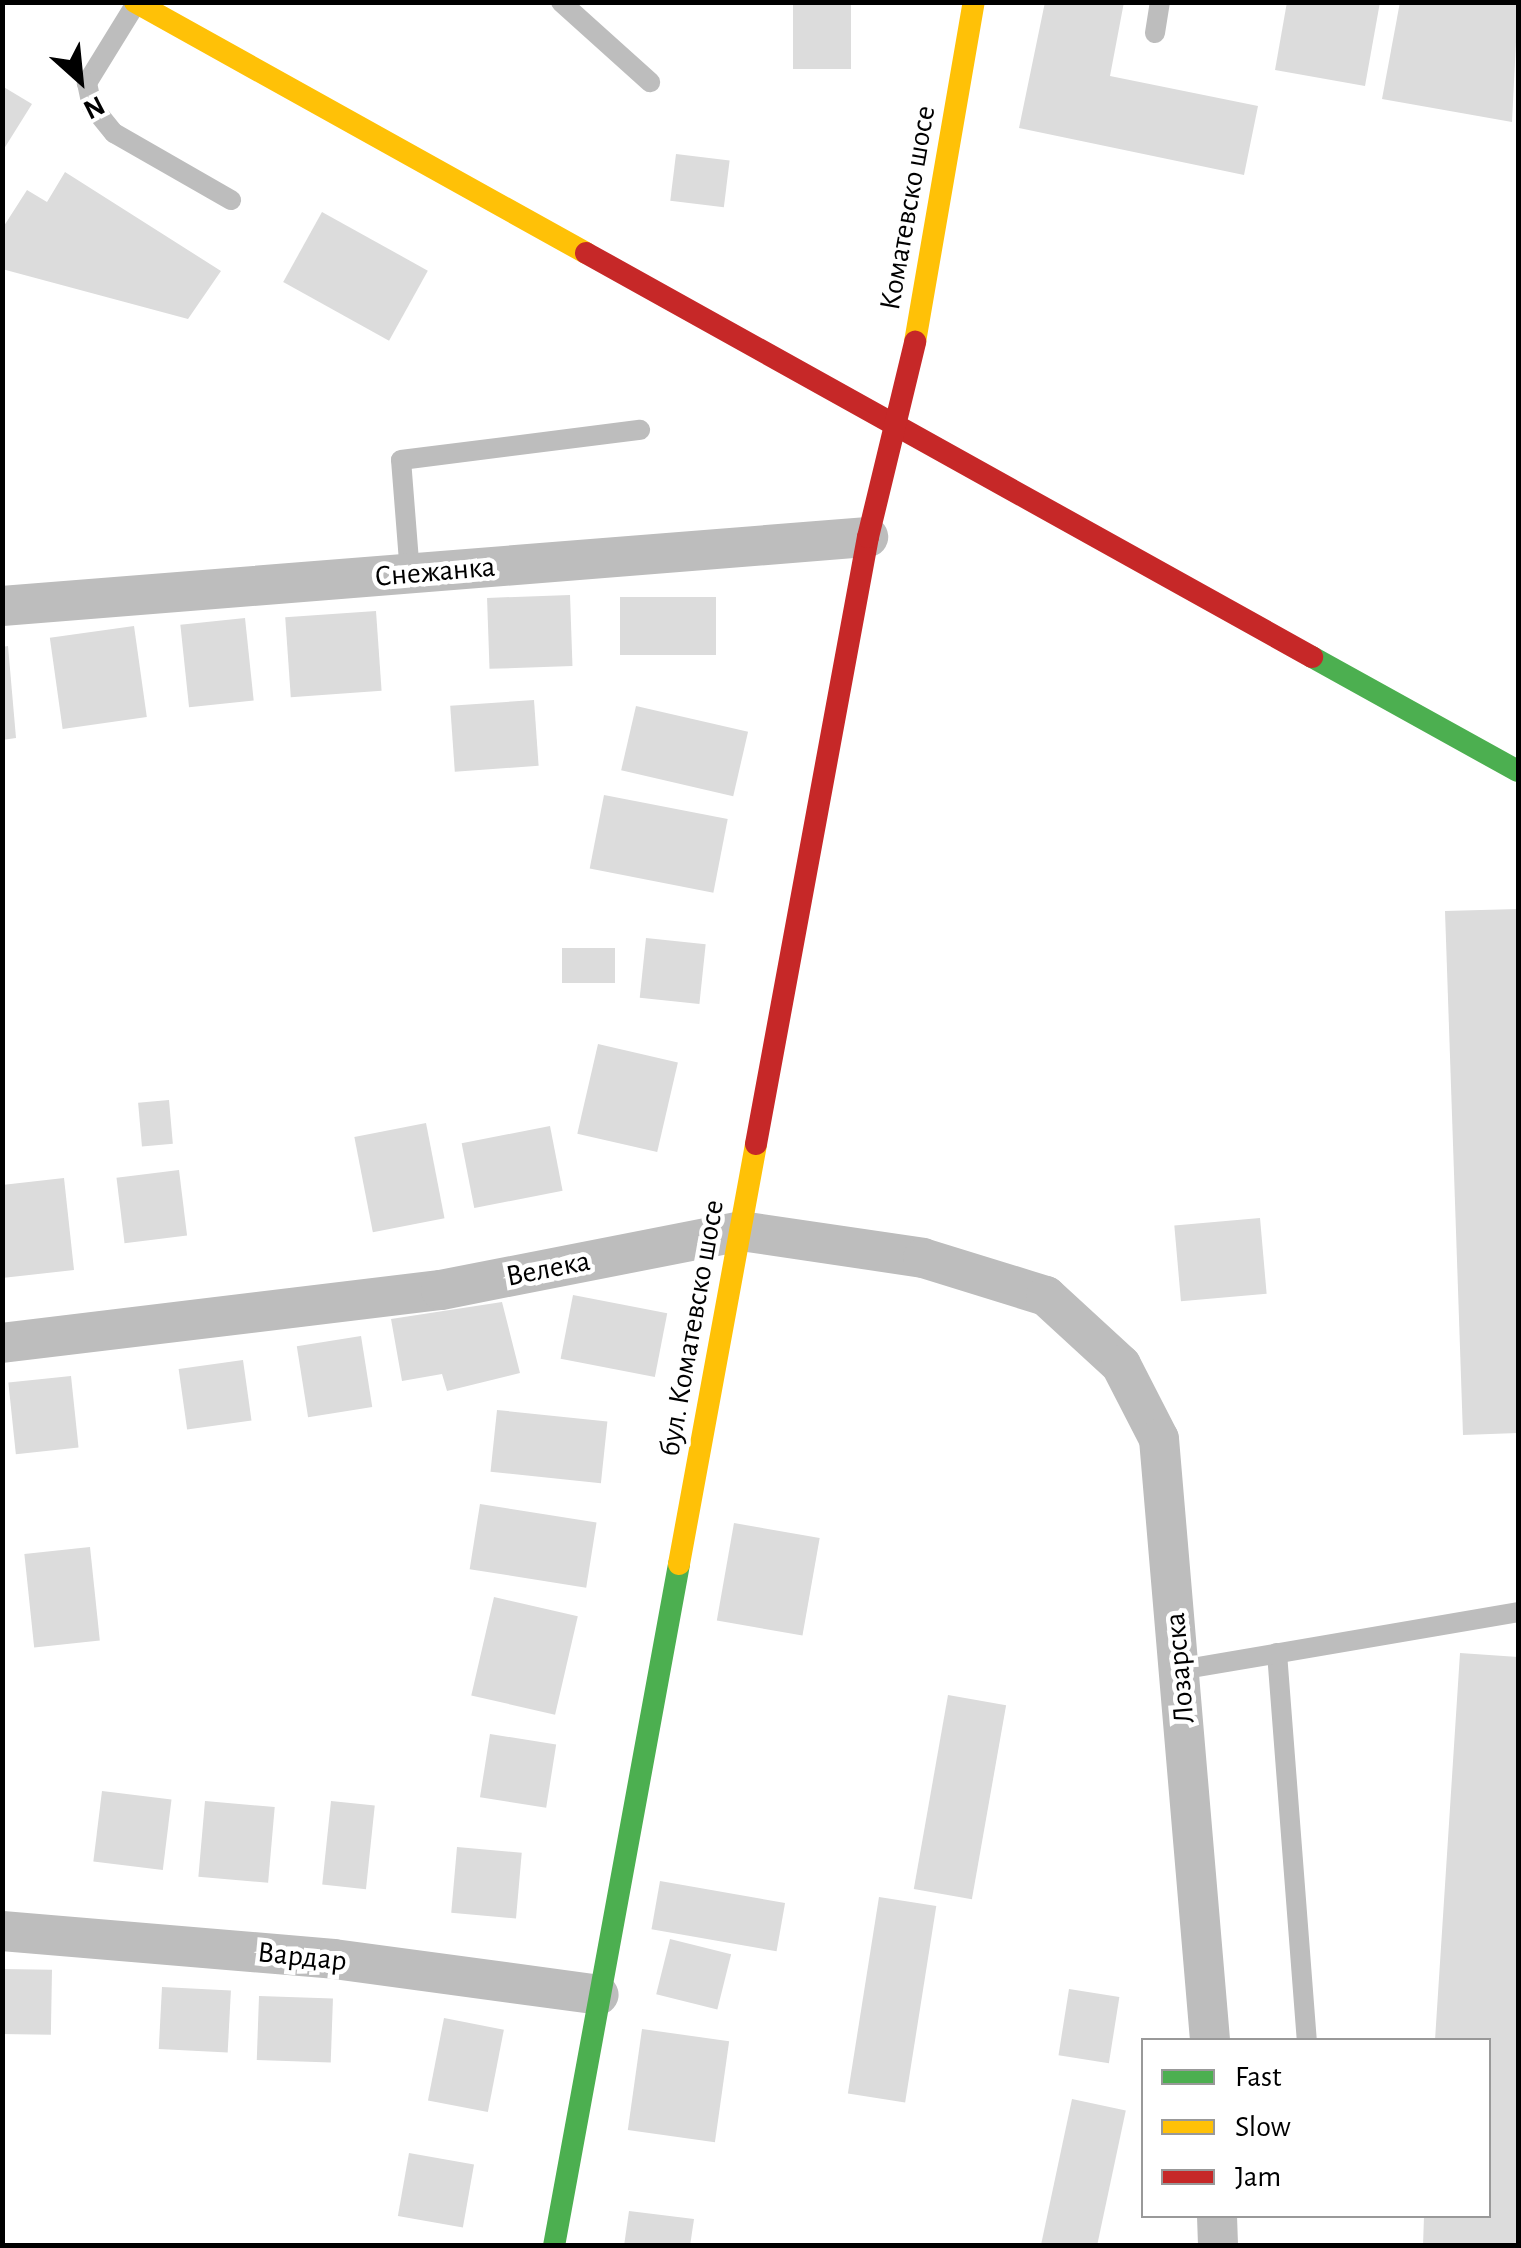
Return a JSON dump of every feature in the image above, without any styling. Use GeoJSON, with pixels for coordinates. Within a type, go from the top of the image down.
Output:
{"type":"FeatureCollection","features":[{"type":"Feature","properties":{"kind":"main road","name":"Коматевско шосе"},"geometry":{"type":"LineString","coordinates":[[901,424],[974,2]]}},
{"type":"Feature","properties":{"kind":"main road"},"geometry":{"type":"LineString","coordinates":[[136,3],[901,424],[1518,771]]}},
{"type":"Feature","properties":{"kind":"main road","name":"бул. Коматевско шосе"},"geometry":{"type":"LineString","coordinates":[[554,2246],[868,537],[901,424]]}},
{"type":"Feature","properties":{"kind":"street","name":"Снежанка"},"geometry":{"type":"LineString","coordinates":[[2,606],[868,537]]}},
{"type":"Feature","properties":{"kind":"street","name":"Велека"},"geometry":{"type":"LineString","coordinates":[[2,1343],[442,1290],[741,1231],[923,1258],[1046,1296],[1079,1321]]}},
{"type":"Feature","properties":{"kind":"street","name":"Лозарска"},"geometry":{"type":"LineString","coordinates":[[1079,1321],[1122,1365],[1160,1440],[1210,2038]]}},
{"type":"Feature","properties":{"kind":"street","name":"Вардар"},"geometry":{"type":"LineString","coordinates":[[2,1932],[334,1960],[599,1996]]}},
{"type":"Feature","properties":{"kind":"street"},"geometry":{"type":"LineString","coordinates":[[1217,2218],[1218,2246]]}},
{"type":"Feature","properties":{"kind":"lane"},"geometry":{"type":"LineString","coordinates":[[560,2],[650,82]]}},
{"type":"Feature","properties":{"kind":"lane"},"geometry":{"type":"LineString","coordinates":[[1155,33],[1160,2]]}},
{"type":"Feature","properties":{"kind":"lane"},"geometry":{"type":"LineString","coordinates":[[136,3],[87,83],[92,106],[114,133],[231,200]]}},
{"type":"Feature","properties":{"kind":"lane"},"geometry":{"type":"LineString","coordinates":[[410,574],[402,460],[415,452],[640,430]]}},
{"type":"Feature","properties":{"kind":"lane"},"geometry":{"type":"LineString","coordinates":[[1180,1670],[1518,1612]]}},
{"type":"Feature","properties":{"kind":"lane"},"geometry":{"type":"LineString","coordinates":[[1277,1653],[1308,2038]]}},
{"type":"Feature","properties":{"kind":"building"},"geometry":{"type":"Polygon","coordinates":[[[793,2],[851,2],[851,69],[793,69],[793,2]]]}},
{"type":"Feature","properties":{"kind":"building"},"geometry":{"type":"Polygon","coordinates":[[[1045,2],[1124,2],[1110,76],[1258,106],[1244,175],[1019,128],[1045,2]]]}},
{"type":"Feature","properties":{"kind":"building"},"geometry":{"type":"Polygon","coordinates":[[[1287,2],[1380,2],[1365,86],[1275,70],[1287,2]]]}},
{"type":"Feature","properties":{"kind":"building"},"geometry":{"type":"Polygon","coordinates":[[[1400,2],[1518,2],[1512,122],[1382,99],[1400,2]]]}},
{"type":"Feature","properties":{"kind":"building"},"geometry":{"type":"Polygon","coordinates":[[[2,86],[32,104],[2,152],[2,86]]]}},
{"type":"Feature","properties":{"kind":"building"},"geometry":{"type":"Polygon","coordinates":[[[676,154],[730,161],[724,207],[670,201],[676,154]]]}},
{"type":"Feature","properties":{"kind":"building"},"geometry":{"type":"Polygon","coordinates":[[[65,172],[221,271],[188,319],[2,269],[2,229],[27,190],[47,202],[65,172]]]}},
{"type":"Feature","properties":{"kind":"building"},"geometry":{"type":"Polygon","coordinates":[[[322,212],[428,271],[389,341],[283,282],[322,212]]]}},
{"type":"Feature","properties":{"kind":"building"},"geometry":{"type":"Polygon","coordinates":[[[570,595],[572,666],[490,669],[487,598],[570,595]]]}},
{"type":"Feature","properties":{"kind":"building"},"geometry":{"type":"Polygon","coordinates":[[[620,597],[716,597],[716,655],[620,655],[620,597]]]}},
{"type":"Feature","properties":{"kind":"building"},"geometry":{"type":"Polygon","coordinates":[[[376,611],[382,691],[291,697],[285,617],[376,611]]]}},
{"type":"Feature","properties":{"kind":"building"},"geometry":{"type":"Polygon","coordinates":[[[245,618],[254,701],[189,707],[180,625],[245,618]]]}},
{"type":"Feature","properties":{"kind":"building"},"geometry":{"type":"Polygon","coordinates":[[[134,626],[147,717],[63,729],[50,638],[134,626]]]}},
{"type":"Feature","properties":{"kind":"building"},"geometry":{"type":"Polygon","coordinates":[[[8,646],[16,738],[2,740],[2,647],[8,646]]]}},
{"type":"Feature","properties":{"kind":"building"},"geometry":{"type":"Polygon","coordinates":[[[534,700],[539,766],[455,772],[450,706],[534,700]]]}},
{"type":"Feature","properties":{"kind":"building"},"geometry":{"type":"Polygon","coordinates":[[[636,706],[748,732],[733,796],[621,770],[636,706]]]}},
{"type":"Feature","properties":{"kind":"building"},"geometry":{"type":"Polygon","coordinates":[[[604,795],[728,819],[713,893],[590,869],[604,795]]]}},
{"type":"Feature","properties":{"kind":"building"},"geometry":{"type":"Polygon","coordinates":[[[1518,909],[1518,1433],[1463,1435],[1445,911],[1518,909]]]}},
{"type":"Feature","properties":{"kind":"building"},"geometry":{"type":"Polygon","coordinates":[[[646,938],[706,944],[699,1004],[640,998],[646,938]]]}},
{"type":"Feature","properties":{"kind":"building"},"geometry":{"type":"Polygon","coordinates":[[[562,948],[615,948],[615,983],[562,983],[562,948]]]}},
{"type":"Feature","properties":{"kind":"building"},"geometry":{"type":"Polygon","coordinates":[[[598,1044],[678,1062],[657,1152],[577,1134],[598,1044]]]}},
{"type":"Feature","properties":{"kind":"building"},"geometry":{"type":"Polygon","coordinates":[[[169,1100],[173,1144],[142,1147],[138,1103],[169,1100]]]}},
{"type":"Feature","properties":{"kind":"building"},"geometry":{"type":"Polygon","coordinates":[[[426,1123],[445,1218],[373,1232],[354,1137],[426,1123]]]}},
{"type":"Feature","properties":{"kind":"building"},"geometry":{"type":"Polygon","coordinates":[[[550,1126],[563,1191],[474,1208],[462,1143],[550,1126]]]}},
{"type":"Feature","properties":{"kind":"building"},"geometry":{"type":"Polygon","coordinates":[[[179,1170],[187,1236],[125,1243],[116,1178],[179,1170]]]}},
{"type":"Feature","properties":{"kind":"building"},"geometry":{"type":"Polygon","coordinates":[[[64,1178],[74,1270],[2,1278],[2,1185],[64,1178]]]}},
{"type":"Feature","properties":{"kind":"building"},"geometry":{"type":"Polygon","coordinates":[[[1260,1218],[1267,1294],[1181,1301],[1174,1225],[1260,1218]]]}},
{"type":"Feature","properties":{"kind":"building"},"geometry":{"type":"Polygon","coordinates":[[[573,1295],[667,1313],[655,1377],[561,1359],[573,1295]]]}},
{"type":"Feature","properties":{"kind":"building"},"geometry":{"type":"Polygon","coordinates":[[[502,1302],[520,1373],[447,1391],[442,1374],[402,1381],[391,1319],[502,1302]]]}},
{"type":"Feature","properties":{"kind":"building"},"geometry":{"type":"Polygon","coordinates":[[[361,1336],[372,1407],[308,1417],[297,1346],[361,1336]]]}},
{"type":"Feature","properties":{"kind":"building"},"geometry":{"type":"Polygon","coordinates":[[[243,1360],[251,1420],[187,1429],[179,1369],[243,1360]]]}},
{"type":"Feature","properties":{"kind":"building"},"geometry":{"type":"Polygon","coordinates":[[[71,1376],[79,1448],[16,1454],[8,1383],[71,1376]]]}},
{"type":"Feature","properties":{"kind":"building"},"geometry":{"type":"Polygon","coordinates":[[[497,1410],[607,1422],[601,1483],[491,1472],[497,1410]]]}},
{"type":"Feature","properties":{"kind":"building"},"geometry":{"type":"Polygon","coordinates":[[[480,1504],[597,1522],[586,1588],[470,1569],[480,1504]]]}},
{"type":"Feature","properties":{"kind":"building"},"geometry":{"type":"Polygon","coordinates":[[[734,1523],[820,1538],[802,1636],[717,1620],[734,1523]]]}},
{"type":"Feature","properties":{"kind":"building"},"geometry":{"type":"Polygon","coordinates":[[[90,1547],[100,1640],[34,1647],[24,1554],[90,1547]]]}},
{"type":"Feature","properties":{"kind":"building"},"geometry":{"type":"Polygon","coordinates":[[[494,1597],[578,1616],[555,1715],[471,1695],[494,1597]]]}},
{"type":"Feature","properties":{"kind":"building"},"geometry":{"type":"Polygon","coordinates":[[[1460,1653],[1518,1657],[1518,2246],[1423,2246],[1424,2218],[1491,2218],[1491,2038],[1435,2038],[1460,1653]]]}},
{"type":"Feature","properties":{"kind":"building"},"geometry":{"type":"Polygon","coordinates":[[[948,1695],[1006,1705],[972,1899],[914,1889],[948,1695]]]}},
{"type":"Feature","properties":{"kind":"building"},"geometry":{"type":"Polygon","coordinates":[[[490,1734],[556,1744],[546,1808],[480,1797],[490,1734]]]}},
{"type":"Feature","properties":{"kind":"building"},"geometry":{"type":"Polygon","coordinates":[[[102,1791],[171,1800],[163,1870],[93,1861],[102,1791]]]}},
{"type":"Feature","properties":{"kind":"building"},"geometry":{"type":"Polygon","coordinates":[[[205,1801],[275,1807],[268,1883],[198,1877],[205,1801]]]}},
{"type":"Feature","properties":{"kind":"building"},"geometry":{"type":"Polygon","coordinates":[[[331,1801],[375,1806],[366,1889],[322,1885],[331,1801]]]}},
{"type":"Feature","properties":{"kind":"building"},"geometry":{"type":"Polygon","coordinates":[[[457,1847],[522,1853],[516,1918],[451,1913],[457,1847]]]}},
{"type":"Feature","properties":{"kind":"building"},"geometry":{"type":"Polygon","coordinates":[[[660,1881],[785,1903],[777,1951],[651,1929],[660,1881]]]}},
{"type":"Feature","properties":{"kind":"building"},"geometry":{"type":"Polygon","coordinates":[[[879,1897],[936,1906],[905,2103],[848,2094],[879,1897]]]}},
{"type":"Feature","properties":{"kind":"building"},"geometry":{"type":"Polygon","coordinates":[[[670,1939],[731,1954],[717,2010],[656,1994],[670,1939]]]}},
{"type":"Feature","properties":{"kind":"building"},"geometry":{"type":"Polygon","coordinates":[[[2,1969],[52,1970],[51,2035],[2,2034],[2,1969]]]}},
{"type":"Feature","properties":{"kind":"building"},"geometry":{"type":"Polygon","coordinates":[[[162,1987],[231,1991],[228,2053],[159,2049],[162,1987]]]}},
{"type":"Feature","properties":{"kind":"building"},"geometry":{"type":"Polygon","coordinates":[[[1069,1989],[1119,1997],[1109,2063],[1059,2055],[1069,1989]]]}},
{"type":"Feature","properties":{"kind":"building"},"geometry":{"type":"Polygon","coordinates":[[[259,1996],[333,1999],[331,2063],[257,2060],[259,1996]]]}},
{"type":"Feature","properties":{"kind":"building"},"geometry":{"type":"Polygon","coordinates":[[[444,2018],[504,2030],[488,2112],[428,2100],[444,2018]]]}},
{"type":"Feature","properties":{"kind":"building"},"geometry":{"type":"Polygon","coordinates":[[[642,2029],[729,2041],[715,2142],[628,2130],[642,2029]]]}},
{"type":"Feature","properties":{"kind":"building"},"geometry":{"type":"Polygon","coordinates":[[[1072,2099],[1126,2110],[1097,2246],[1041,2246],[1072,2099]]]}},
{"type":"Feature","properties":{"kind":"building"},"geometry":{"type":"Polygon","coordinates":[[[409,2153],[474,2164],[463,2227],[398,2216],[409,2153]]]}},
{"type":"Feature","properties":{"kind":"building"},"geometry":{"type":"Polygon","coordinates":[[[629,2211],[694,2219],[690,2246],[624,2246],[629,2211]]]}},
{"type":"Feature","properties":{"kind":"traffic: fast"},"geometry":{"type":"LineString","coordinates":[[1312,657],[1518,771]]}},
{"type":"Feature","properties":{"kind":"traffic: fast"},"geometry":{"type":"LineString","coordinates":[[554,2246],[679,1564]]}},
{"type":"Feature","properties":{"kind":"traffic: slow"},"geometry":{"type":"LineString","coordinates":[[135,2],[586,253]]}},
{"type":"Feature","properties":{"kind":"traffic: slow"},"geometry":{"type":"LineString","coordinates":[[915,342],[974,2]]}},
{"type":"Feature","properties":{"kind":"traffic: slow"},"geometry":{"type":"LineString","coordinates":[[679,1564],[756,1144]]}},
{"type":"Feature","properties":{"kind":"traffic: jam"},"geometry":{"type":"LineString","coordinates":[[586,253],[1312,657]]}},
{"type":"Feature","properties":{"kind":"traffic: jam"},"geometry":{"type":"LineString","coordinates":[[756,1144],[868,537],[915,342]]}}]}
